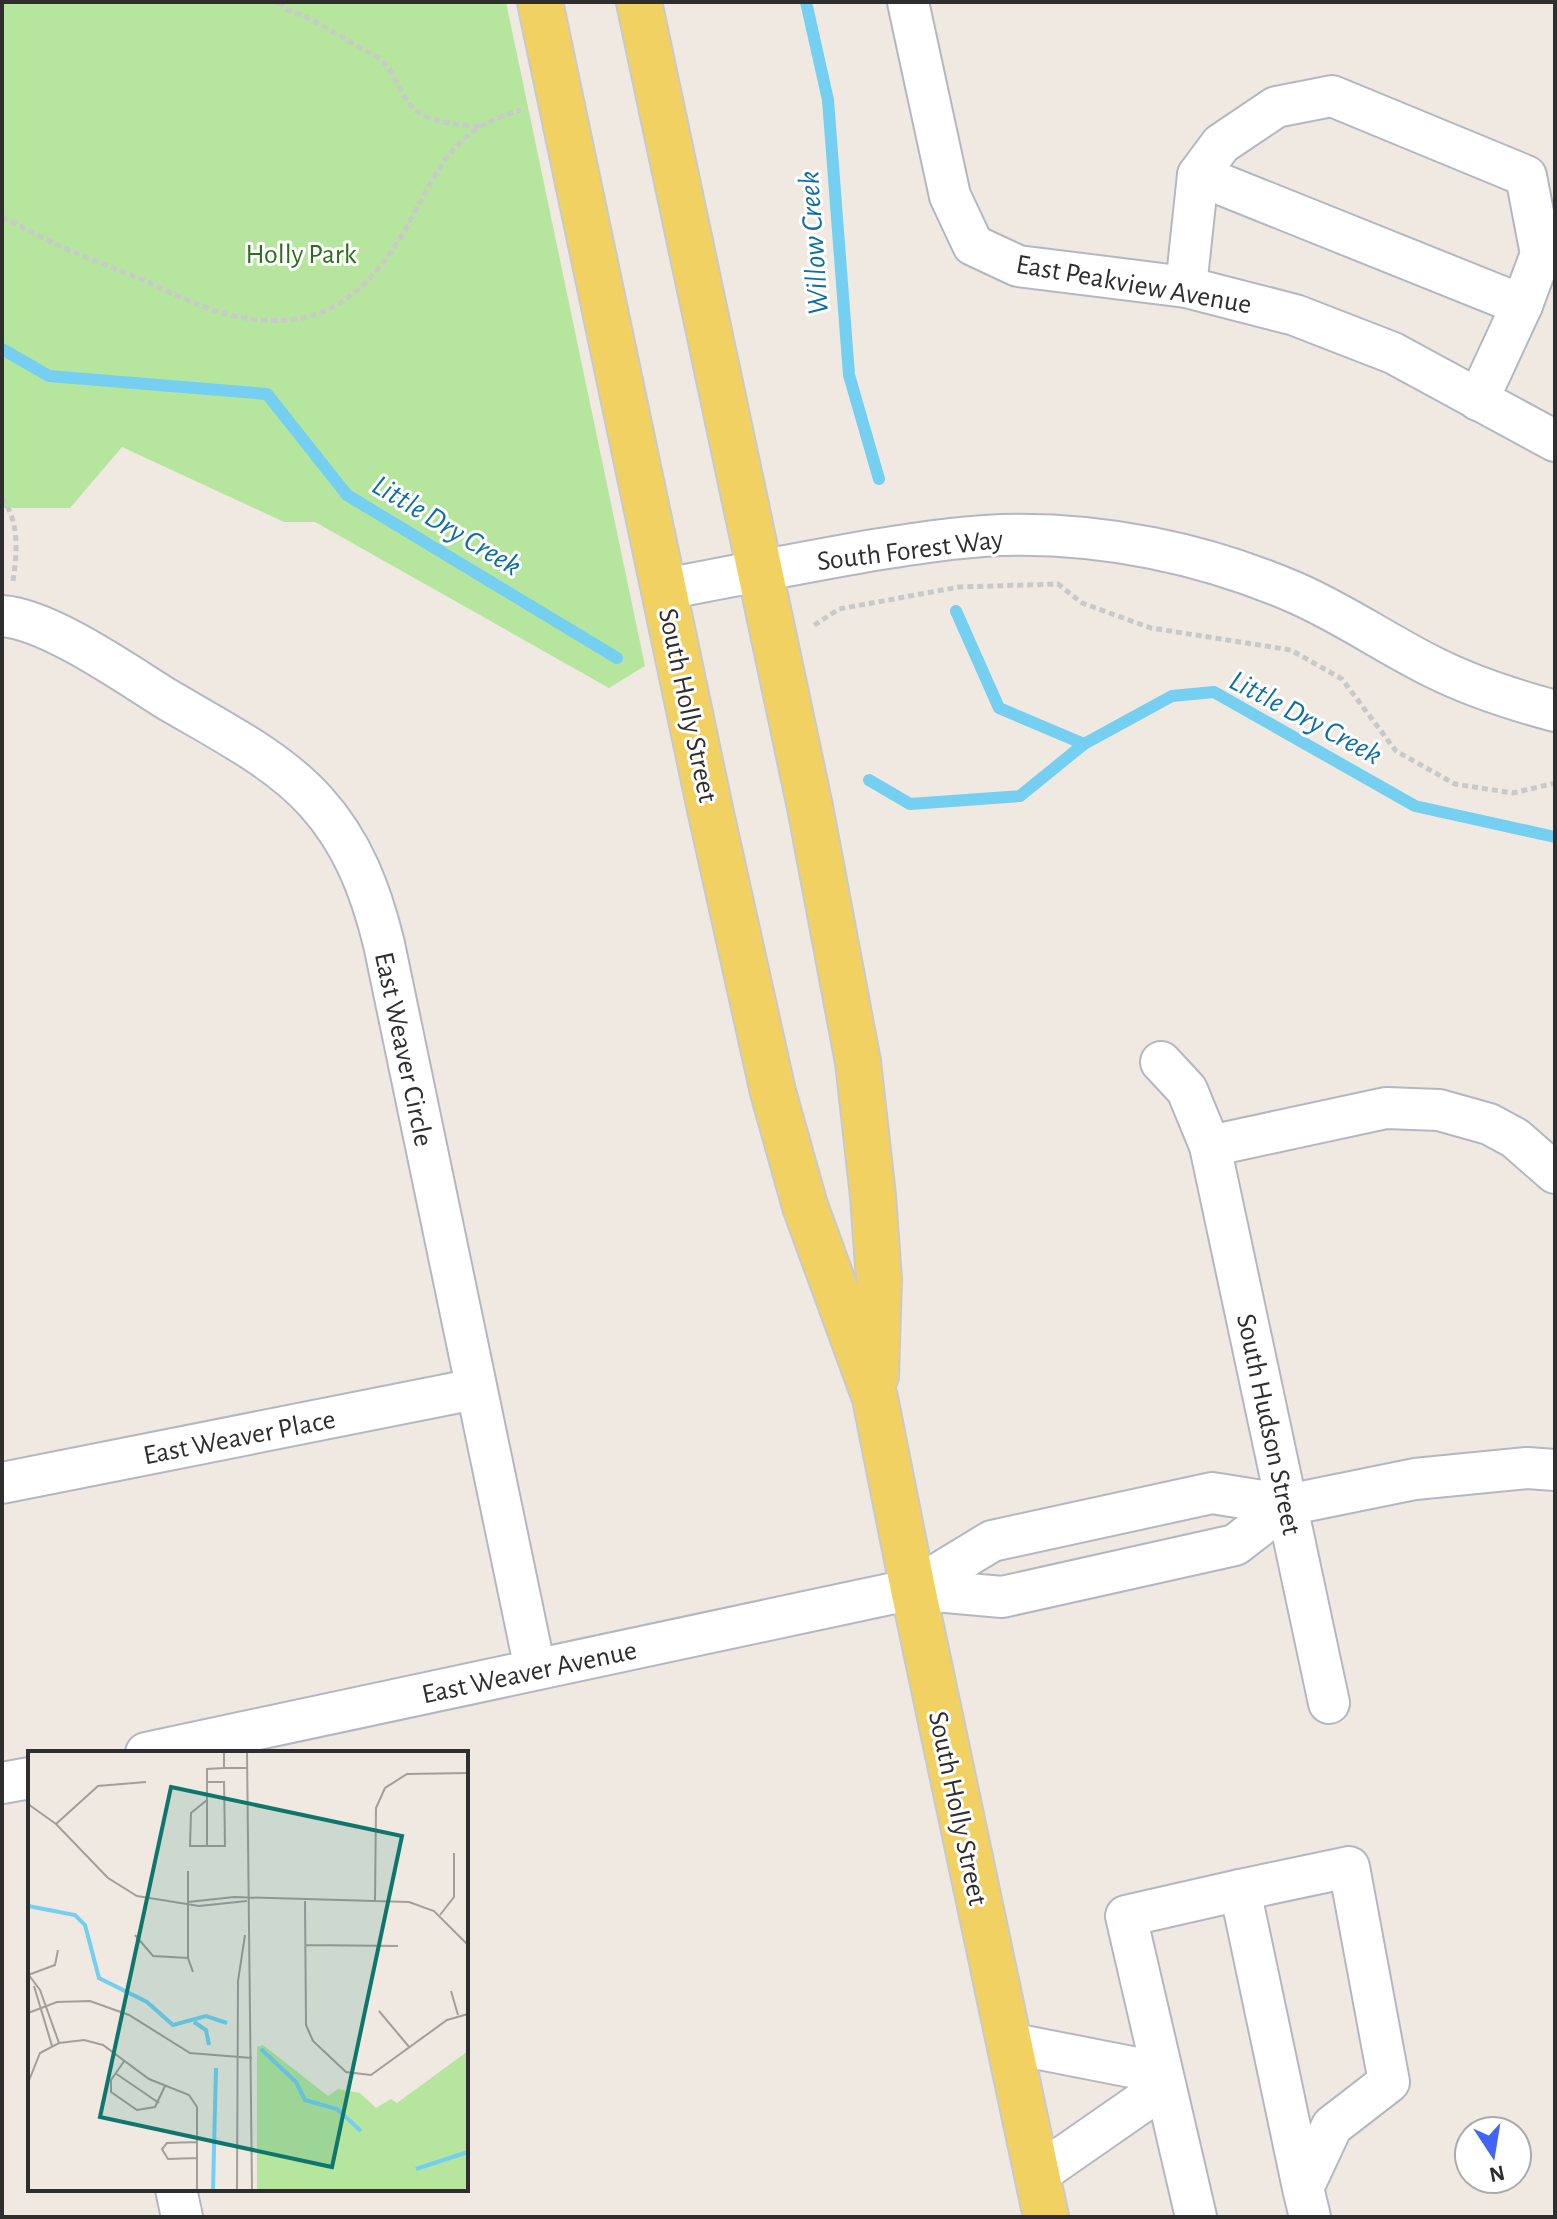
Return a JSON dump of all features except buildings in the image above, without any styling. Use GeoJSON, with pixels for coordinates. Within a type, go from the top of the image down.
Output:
{"type":"FeatureCollection","features":[{"type":"Feature","properties":{"kind":"main road","name":"South Holly Street"},"geometry":{"type":"LineString","coordinates":[[540,2],[710,809],[773,1092],[805,1206],[875,1398],[1046,2217]]}},
{"type":"Feature","properties":{"kind":"main road","name":"South Holly Street"},"geometry":{"type":"LineString","coordinates":[[639,2],[782,566],[810,807],[858,1062],[873,1196],[879,1279],[875,1398]]}},
{"type":"Feature","properties":{"kind":"street","name":"East Peakview Avenue"},"geometry":{"type":"LineString","coordinates":[[908,2],[950,196],[973,245],[1018,266],[1186,287],[1309,320],[1393,353],[1555,441]]}},
{"type":"Feature","properties":{"kind":"street"},"geometry":{"type":"LineString","coordinates":[[1186,287],[1198,175],[1221,144],[1276,107],[1332,96],[1526,176],[1541,254],[1522,305],[1478,400]]}},
{"type":"Feature","properties":{"kind":"street"},"geometry":{"type":"LineString","coordinates":[[1198,175],[1522,305]]}},
{"type":"Feature","properties":{"kind":"street","name":"South Forest Way"},"geometry":{"type":"LineString","coordinates":[[665,589],[930,541],[1001,535],[1071,537],[1153,548],[1221,565],[1298,594],[1436,669],[1514,700],[1555,711]]}},
{"type":"Feature","properties":{"kind":"street","name":"East Weaver Circle"},"geometry":{"type":"LineString","coordinates":[[5,616],[43,627],[85,649],[263,758],[293,779],[316,801],[350,849],[364,877],[381,932],[535,1669]]}},
{"type":"Feature","properties":{"kind":"street","name":"South Hudson Street"},"geometry":{"type":"LineString","coordinates":[[1161,1062],[1187,1090],[1210,1146],[1329,1703]]}},
{"type":"Feature","properties":{"kind":"street"},"geometry":{"type":"LineString","coordinates":[[1210,1146],[1386,1108],[1439,1110],[1489,1124],[1515,1138],[1555,1173]]}},
{"type":"Feature","properties":{"kind":"street","name":"East Weaver Place"},"geometry":{"type":"LineString","coordinates":[[2,1483],[475,1389]]}},
{"type":"Feature","properties":{"kind":"street","name":"East Weaver Avenue"},"geometry":{"type":"LineString","coordinates":[[913,1589],[992,1541],[1212,1493],[1287,1505],[1415,1479],[1527,1468],[1555,1470]]}},
{"type":"Feature","properties":{"kind":"street","name":"East Weaver Avenue"},"geometry":{"type":"LineString","coordinates":[[155,1751],[913,1589],[1002,1597],[1235,1545],[1287,1505]]}},
{"type":"Feature","properties":{"kind":"street"},"geometry":{"type":"LineString","coordinates":[[2,1783],[28,1778]]}},
{"type":"Feature","properties":{"kind":"street"},"geometry":{"type":"LineString","coordinates":[[1196,2217],[1126,1916],[1349,1867],[1389,2082],[1332,2126],[1306,2203]]}},
{"type":"Feature","properties":{"kind":"street"},"geometry":{"type":"LineString","coordinates":[[1240,1890],[1306,2203]]}},
{"type":"Feature","properties":{"kind":"street"},"geometry":{"type":"LineString","coordinates":[[1009,2043],[1164,2080]]}},
{"type":"Feature","properties":{"kind":"street"},"geometry":{"type":"LineString","coordinates":[[1037,2175],[1164,2080]]}},
{"type":"Feature","properties":{"kind":"street"},"geometry":{"type":"LineString","coordinates":[[176,2191],[182,2217]]}},
{"type":"Feature","properties":{"kind":"path"},"geometry":{"type":"LineString","coordinates":[[279,2],[287,10],[309,18],[380,59],[390,68],[409,105],[416,110],[437,122],[480,127]]}},
{"type":"Feature","properties":{"kind":"path"},"geometry":{"type":"LineString","coordinates":[[2,217],[62,247],[226,314],[261,320],[313,315],[337,306],[359,291],[396,248],[437,171],[455,145],[506,114]]}},
{"type":"Feature","properties":{"kind":"path"},"geometry":{"type":"LineString","coordinates":[[2,498],[12,512],[17,553],[5,616]]}},
{"type":"Feature","properties":{"kind":"path"},"geometry":{"type":"LineString","coordinates":[[782,566],[816,624],[839,609],[959,587],[1058,584],[1082,603],[1151,628],[1291,650],[1342,679],[1396,751],[1455,784],[1513,793],[1555,783]]}},
{"type":"Feature","properties":{"kind":"green space","name":"Holly Park"},"geometry":{"type":"Polygon","coordinates":[[[2,2],[506,2],[645,666],[609,688],[315,522],[284,522],[122,447],[70,508],[2,508],[2,2]]]}},
{"type":"Feature","properties":{"kind":"waterway","name":"Willow Creek"},"geometry":{"type":"LineString","coordinates":[[806,2],[828,100],[849,375],[879,479]]}},
{"type":"Feature","properties":{"kind":"waterway","name":"Little Dry Creek"},"geometry":{"type":"LineString","coordinates":[[2,349],[49,376],[267,394],[347,495],[617,658]]}},
{"type":"Feature","properties":{"kind":"waterway","name":"Willow Creek"},"geometry":{"type":"LineString","coordinates":[[956,611],[999,708],[1084,744]]}},
{"type":"Feature","properties":{"kind":"waterway","name":"Little Dry Creek"},"geometry":{"type":"LineString","coordinates":[[869,780],[910,804],[1020,796],[1084,744],[1172,696],[1214,692],[1415,806],[1555,837]]}}]}
